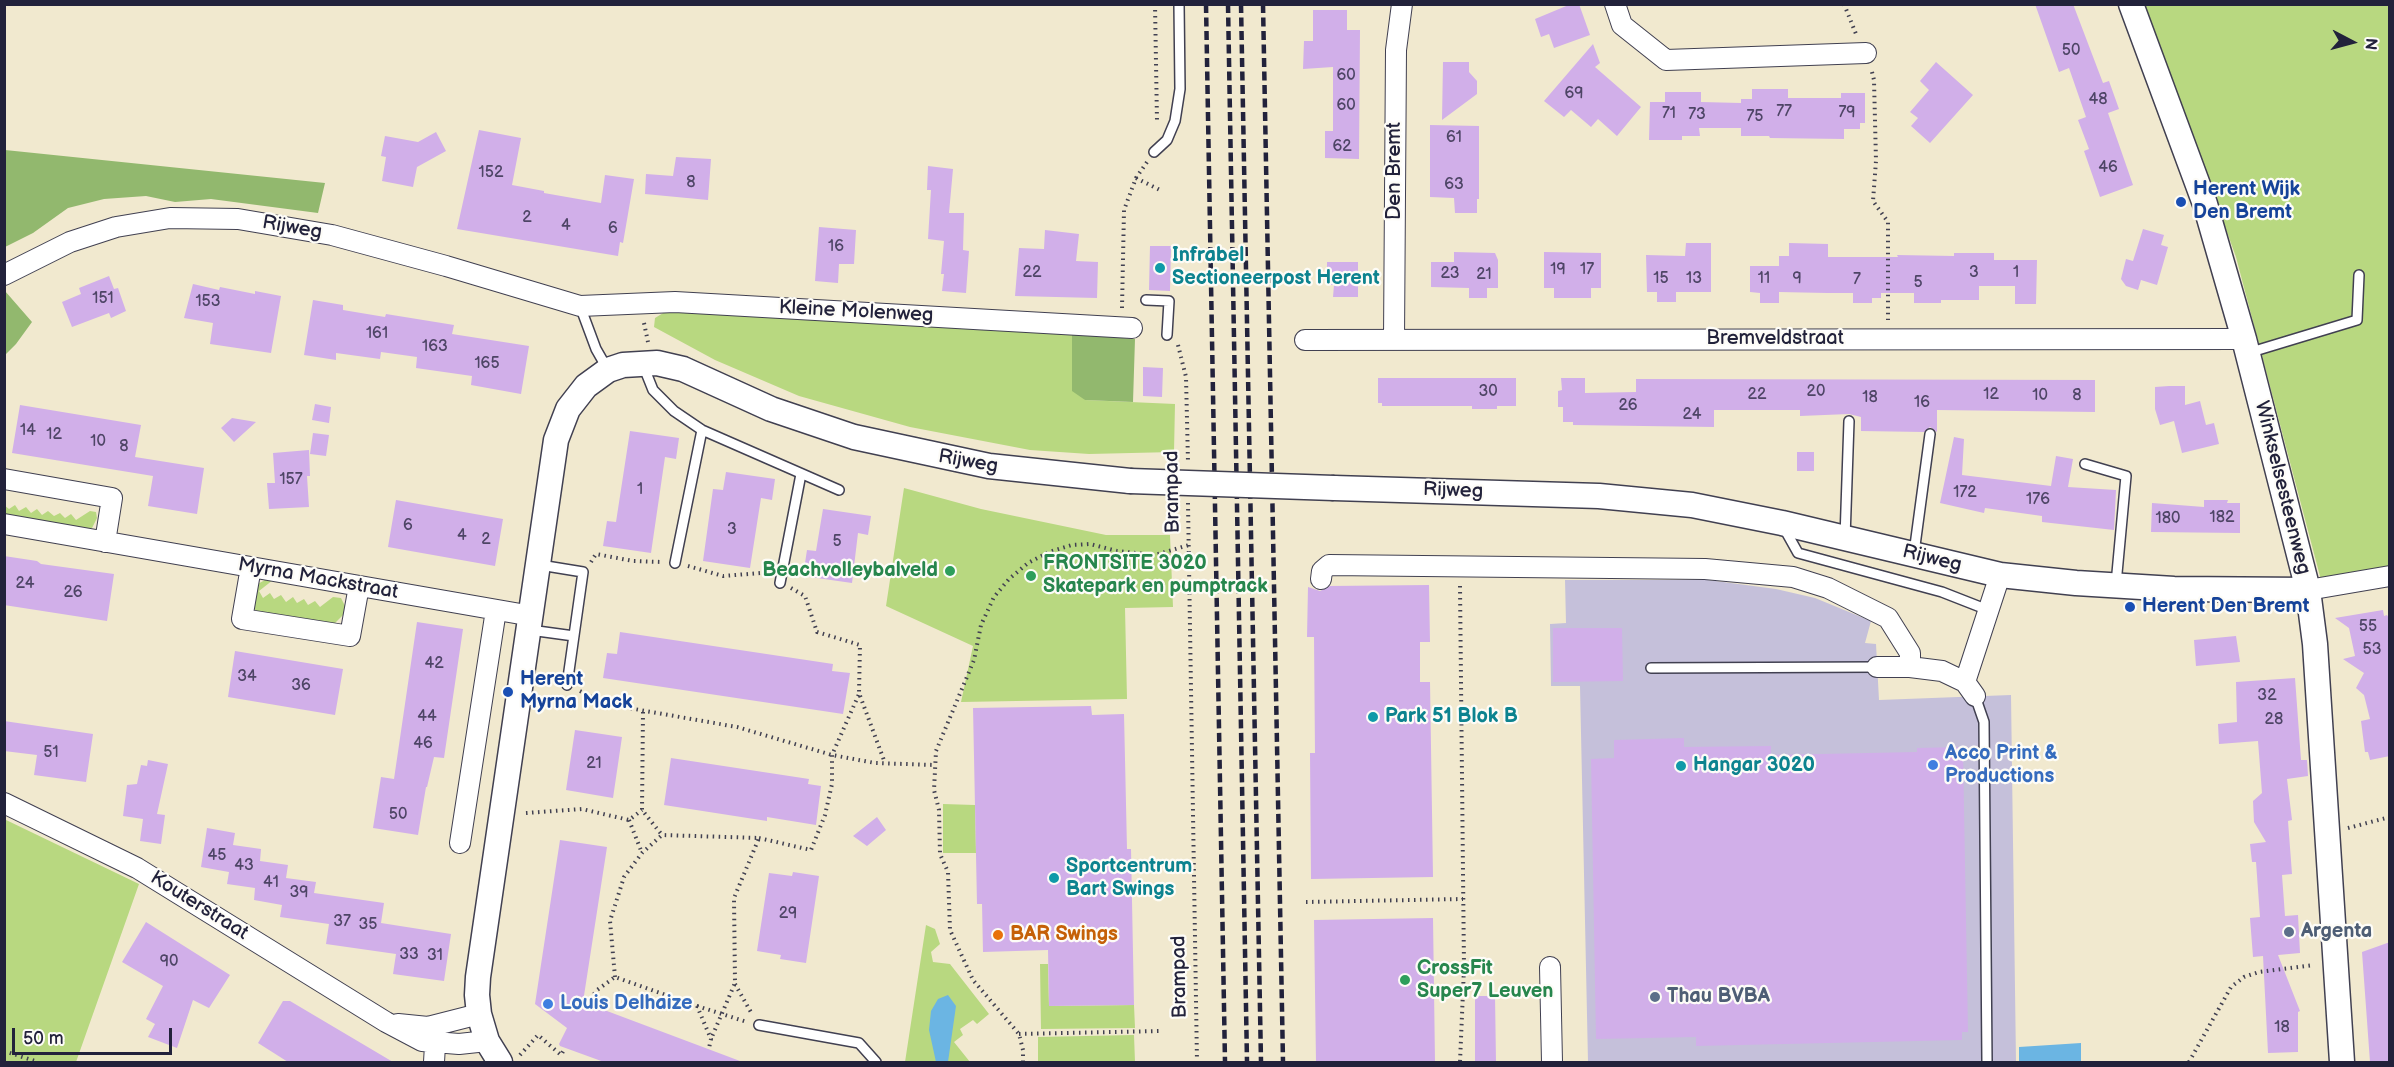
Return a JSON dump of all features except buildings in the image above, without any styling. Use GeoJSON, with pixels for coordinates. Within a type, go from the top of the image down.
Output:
{"type":"FeatureCollection","features":[{"type":"Feature","properties":{"kind":"street","name":"Den Bremt"},"geometry":{"type":"LineString","coordinates":[[1394,339],[1396,50],[1402,4]]}},
{"type":"Feature","properties":{"kind":"street"},"geometry":{"type":"LineString","coordinates":[[1616,4],[1622,25],[1666,60],[1866,53]]}},
{"type":"Feature","properties":{"kind":"street","name":"Winkselsesteenweg"},"geometry":{"type":"LineString","coordinates":[[2131,4],[2205,204],[2246,346],[2308,590],[2315,644],[2342,1062]]}},
{"type":"Feature","properties":{"kind":"street","name":"Rijweg"},"geometry":{"type":"LineString","coordinates":[[4,275],[70,242],[116,227],[170,218],[238,219],[332,235],[580,306]]}},
{"type":"Feature","properties":{"kind":"street","name":"Kleine Molenweg"},"geometry":{"type":"LineString","coordinates":[[580,306],[675,302],[1132,328]]}},
{"type":"Feature","properties":{"kind":"street","name":"Bremveldstraat"},"geometry":{"type":"LineString","coordinates":[[1305,340],[1886,339],[2246,346]]}},
{"type":"Feature","properties":{"kind":"street","name":"Rijweg"},"geometry":{"type":"LineString","coordinates":[[608,370],[642,363],[677,367],[771,409],[854,437],[989,466],[1130,481],[1599,496],[1692,505],[1782,523],[2000,575],[2174,589],[2308,590]]}},
{"type":"Feature","properties":{"kind":"street"},"geometry":{"type":"LineString","coordinates":[[500,1062],[486,1041],[479,1014],[478,977],[540,565],[556,440],[561,422],[576,396],[608,370]]}},
{"type":"Feature","properties":{"kind":"street"},"geometry":{"type":"LineString","coordinates":[[4,479],[112,498],[105,542]]}},
{"type":"Feature","properties":{"kind":"street","name":"Myrna Mackstraat"},"geometry":{"type":"LineString","coordinates":[[4,524],[496,610],[531,623]]}},
{"type":"Feature","properties":{"kind":"street"},"geometry":{"type":"LineString","coordinates":[[1322,579],[1322,571],[1329,565],[1705,568],[1793,577],[1828,588],[1888,618],[1910,653],[1910,667]]}},
{"type":"Feature","properties":{"kind":"street"},"geometry":{"type":"LineString","coordinates":[[251,567],[242,619],[350,636],[359,586]]}},
{"type":"Feature","properties":{"kind":"street"},"geometry":{"type":"LineString","coordinates":[[1877,667],[1910,667],[1942,671],[1970,689],[1988,610],[2000,575]]}},
{"type":"Feature","properties":{"kind":"street"},"geometry":{"type":"LineString","coordinates":[[2308,590],[2390,576]]}},
{"type":"Feature","properties":{"kind":"street"},"geometry":{"type":"LineString","coordinates":[[460,843],[496,610]]}},
{"type":"Feature","properties":{"kind":"street","name":"Kouterstraat"},"geometry":{"type":"LineString","coordinates":[[4,803],[137,868],[386,1022],[428,1027],[436,1034],[459,1044],[486,1041]]}},
{"type":"Feature","properties":{"kind":"street"},"geometry":{"type":"LineString","coordinates":[[1550,967],[1552,1062]]}},
{"type":"Feature","properties":{"kind":"street","name":"Kouterstraat"},"geometry":{"type":"LineString","coordinates":[[436,1034],[479,1014]]}},
{"type":"Feature","properties":{"kind":"street"},"geometry":{"type":"LineString","coordinates":[[434,1062],[436,1034]]}},
{"type":"Feature","properties":{"kind":"lane"},"geometry":{"type":"LineString","coordinates":[[1154,152],[1172,132],[1177,110],[1180,90],[1179,4]]}},
{"type":"Feature","properties":{"kind":"lane"},"geometry":{"type":"LineString","coordinates":[[2246,346],[2357,320],[2359,275]]}},
{"type":"Feature","properties":{"kind":"lane"},"geometry":{"type":"LineString","coordinates":[[1146,300],[1169,301],[1167,335]]}},
{"type":"Feature","properties":{"kind":"lane"},"geometry":{"type":"LineString","coordinates":[[580,306],[596,349],[608,370]]}},
{"type":"Feature","properties":{"kind":"lane"},"geometry":{"type":"LineString","coordinates":[[642,363],[652,390],[674,411],[702,430],[839,490]]}},
{"type":"Feature","properties":{"kind":"lane"},"geometry":{"type":"LineString","coordinates":[[1845,538],[1849,420]]}},
{"type":"Feature","properties":{"kind":"lane"},"geometry":{"type":"LineString","coordinates":[[675,563],[702,430]]}},
{"type":"Feature","properties":{"kind":"lane"},"geometry":{"type":"LineString","coordinates":[[1914,555],[1930,434]]}},
{"type":"Feature","properties":{"kind":"lane"},"geometry":{"type":"LineString","coordinates":[[2085,464],[2126,476],[2116,586]]}},
{"type":"Feature","properties":{"kind":"lane"},"geometry":{"type":"LineString","coordinates":[[780,583],[801,474]]}},
{"type":"Feature","properties":{"kind":"lane"},"geometry":{"type":"LineString","coordinates":[[1782,523],[1798,553],[1952,595],[1988,610]]}},
{"type":"Feature","properties":{"kind":"lane"},"geometry":{"type":"LineString","coordinates":[[540,565],[583,572],[567,685]]}},
{"type":"Feature","properties":{"kind":"lane"},"geometry":{"type":"LineString","coordinates":[[531,623],[574,636]]}},
{"type":"Feature","properties":{"kind":"lane"},"geometry":{"type":"LineString","coordinates":[[1651,668],[1877,667]]}},
{"type":"Feature","properties":{"kind":"lane"},"geometry":{"type":"LineString","coordinates":[[1970,689],[1984,722],[1987,1062]]}},
{"type":"Feature","properties":{"kind":"lane"},"geometry":{"type":"LineString","coordinates":[[759,1025],[859,1043],[876,1062]]}},
{"type":"Feature","properties":{"kind":"path"},"geometry":{"type":"LineString","coordinates":[[1132,328],[1121,317],[1124,210],[1136,178],[1154,152],[1158,130],[1155,4]]}},
{"type":"Feature","properties":{"kind":"path"},"geometry":{"type":"LineString","coordinates":[[1844,4],[1853,29],[1866,53],[1874,80],[1876,161],[1873,201],[1888,222],[1886,339]]}},
{"type":"Feature","properties":{"kind":"path"},"geometry":{"type":"LineString","coordinates":[[1136,178],[1160,190]]}},
{"type":"Feature","properties":{"kind":"path","name":"Brampad"},"geometry":{"type":"LineString","coordinates":[[1167,335],[1177,342],[1186,377],[1188,473]]}},
{"type":"Feature","properties":{"kind":"path","name":"Brampad"},"geometry":{"type":"LineString","coordinates":[[1188,497],[1197,1062]]}},
{"type":"Feature","properties":{"kind":"path"},"geometry":{"type":"LineString","coordinates":[[1023,1062],[1019,1034],[973,980],[950,930],[948,872],[940,854],[939,810],[934,790],[936,751],[974,660],[981,625],[994,597],[1015,574],[1038,558],[1072,545],[1090,544],[1117,551],[1155,555],[1189,545]]}},
{"type":"Feature","properties":{"kind":"path"},"geometry":{"type":"LineString","coordinates":[[583,572],[596,554],[633,561],[675,563],[723,576],[761,573],[805,596],[817,632],[860,645],[859,693],[885,763]]}},
{"type":"Feature","properties":{"kind":"path"},"geometry":{"type":"LineString","coordinates":[[1459,566],[1464,968],[1461,1062]]}},
{"type":"Feature","properties":{"kind":"path"},"geometry":{"type":"LineString","coordinates":[[567,685],[606,704],[737,727],[832,755],[885,763],[935,765]]}},
{"type":"Feature","properties":{"kind":"path"},"geometry":{"type":"LineString","coordinates":[[615,977],[610,921],[624,877],[642,853],[662,835],[759,838],[811,850],[825,815],[832,784],[832,755],[859,693]]}},
{"type":"Feature","properties":{"kind":"path"},"geometry":{"type":"LineString","coordinates":[[644,712],[642,810],[662,835]]}},
{"type":"Feature","properties":{"kind":"path"},"geometry":{"type":"LineString","coordinates":[[526,813],[582,809],[629,820]]}},
{"type":"Feature","properties":{"kind":"path"},"geometry":{"type":"LineString","coordinates":[[629,820],[642,810]]}},
{"type":"Feature","properties":{"kind":"path"},"geometry":{"type":"LineString","coordinates":[[2327,834],[2390,817]]}},
{"type":"Feature","properties":{"kind":"path"},"geometry":{"type":"LineString","coordinates":[[629,820],[642,853]]}},
{"type":"Feature","properties":{"kind":"path"},"geometry":{"type":"LineString","coordinates":[[709,1048],[735,983],[734,898],[759,838]]}},
{"type":"Feature","properties":{"kind":"path"},"geometry":{"type":"LineString","coordinates":[[1306,902],[1463,900]]}},
{"type":"Feature","properties":{"kind":"path"},"geometry":{"type":"LineString","coordinates":[[2189,1062],[2231,987],[2244,977],[2259,972],[2336,963]]}},
{"type":"Feature","properties":{"kind":"path"},"geometry":{"type":"LineString","coordinates":[[587,1004],[597,990],[615,977]]}},
{"type":"Feature","properties":{"kind":"path"},"geometry":{"type":"LineString","coordinates":[[615,977],[696,1006],[759,1025]]}},
{"type":"Feature","properties":{"kind":"path"},"geometry":{"type":"LineString","coordinates":[[735,983],[759,1025]]}},
{"type":"Feature","properties":{"kind":"path"},"geometry":{"type":"LineString","coordinates":[[696,1006],[711,1040]]}},
{"type":"Feature","properties":{"kind":"path"},"geometry":{"type":"LineString","coordinates":[[1019,1034],[1159,1031]]}},
{"type":"Feature","properties":{"kind":"path"},"geometry":{"type":"LineString","coordinates":[[513,1062],[537,1035],[561,1055],[565,1048]]}},
{"type":"Feature","properties":{"kind":"path"},"geometry":{"type":"LineString","coordinates":[[4,1051],[38,1062]]}},
{"type":"Feature","properties":{"kind":"shaded area"},"geometry":{"type":"Polygon","coordinates":[[[1565,580],[1708,580],[1776,589],[1815,598],[1871,621],[1865,643],[1876,644],[1879,700],[2011,695],[2016,1062],[1588,1062],[1580,686],[1551,686],[1550,624],[1566,623],[1565,580]]]}},
{"type":"Feature","properties":{"kind":"green space"},"geometry":{"type":"Polygon","coordinates":[[[2145,5],[2389,5],[2389,566],[2321,580],[2236,257],[2145,5]]]}},
{"type":"Feature","properties":{"kind":"green space"},"geometry":{"type":"Polygon","coordinates":[[[5,150],[325,183],[318,213],[211,199],[175,202],[146,196],[104,199],[68,208],[33,233],[5,247],[5,150]]]}},
{"type":"Feature","properties":{"kind":"green space"},"geometry":{"type":"Polygon","coordinates":[[[5,291],[32,322],[5,355],[5,291]]]}},
{"type":"Feature","properties":{"kind":"green space"},"geometry":{"type":"Polygon","coordinates":[[[673,307],[1072,334],[1085,400],[1175,404],[1174,452],[1089,454],[1030,450],[910,427],[799,396],[715,360],[654,327],[655,318],[673,307]]]}},
{"type":"Feature","properties":{"kind":"green space"},"geometry":{"type":"Polygon","coordinates":[[[1072,334],[1135,339],[1133,402],[1085,400],[1072,391],[1072,334]]]}},
{"type":"Feature","properties":{"kind":"green space","name":"FRONTSITE 3020 Skatepark en pumptrack"},"geometry":{"type":"Polygon","coordinates":[[[904,488],[981,509],[1106,535],[1170,535],[1173,607],[1125,608],[1127,699],[961,702],[973,646],[886,606],[904,488]]]}},
{"type":"Feature","properties":{"kind":"green space"},"geometry":{"type":"Polygon","coordinates":[[[4,505],[9,509],[15,505],[19,511],[26,507],[31,513],[37,509],[42,515],[48,511],[54,516],[60,513],[65,518],[71,514],[76,520],[90,511],[96,512],[97,518],[92,528],[85,531],[5,517],[4,505]]]}},
{"type":"Feature","properties":{"kind":"green space"},"geometry":{"type":"Polygon","coordinates":[[[265,580],[273,580],[259,591],[263,598],[270,593],[274,599],[281,595],[286,602],[293,597],[297,603],[304,599],[308,605],[315,601],[320,607],[333,597],[341,598],[345,606],[344,614],[333,625],[261,616],[251,606],[254,586],[265,580]]]}},
{"type":"Feature","properties":{"kind":"green space"},"geometry":{"type":"Polygon","coordinates":[[[943,804],[975,805],[976,853],[943,853],[943,804]]]}},
{"type":"Feature","properties":{"kind":"green space"},"geometry":{"type":"Polygon","coordinates":[[[4,819],[139,884],[76,1062],[5,1062],[4,819]]]}},
{"type":"Feature","properties":{"kind":"green space"},"geometry":{"type":"Polygon","coordinates":[[[926,925],[935,929],[940,944],[931,952],[933,962],[950,964],[989,1014],[977,1024],[973,1020],[960,1029],[963,1035],[954,1042],[970,1062],[905,1062],[926,925]]]}},
{"type":"Feature","properties":{"kind":"green space"},"geometry":{"type":"Polygon","coordinates":[[[1040,964],[1048,964],[1049,1006],[1134,1005],[1135,1028],[1041,1029],[1040,964]]]}},
{"type":"Feature","properties":{"kind":"green space"},"geometry":{"type":"Polygon","coordinates":[[[1134,1035],[1135,1062],[1038,1062],[1038,1037],[1134,1035]]]}},
{"type":"Feature","properties":{"kind":"water"},"geometry":{"type":"Polygon","coordinates":[[[948,995],[956,1006],[948,1062],[936,1062],[929,1030],[931,1011],[938,999],[948,995]]]}},
{"type":"Feature","properties":{"kind":"water"},"geometry":{"type":"Polygon","coordinates":[[[2081,1043],[2081,1062],[2019,1062],[2019,1047],[2081,1043]]]}},
{"type":"Feature","properties":{"kind":"railway"},"geometry":{"type":"LineString","coordinates":[[1206,4],[1225,1062]]}},
{"type":"Feature","properties":{"kind":"railway"},"geometry":{"type":"LineString","coordinates":[[1228,4],[1247,1062]]}},
{"type":"Feature","properties":{"kind":"railway"},"geometry":{"type":"LineString","coordinates":[[1241,4],[1261,1062]]}},
{"type":"Feature","properties":{"kind":"railway"},"geometry":{"type":"LineString","coordinates":[[1263,4],[1283,1062]]}},
{"type":"Feature","properties":{"kind":"place","name":"Herent Wijk Den Bremt"},"geometry":{"type":"Point","coordinates":[2181,202]}},
{"type":"Feature","properties":{"kind":"place","name":"Infrabel Sectioneerpost Herent"},"geometry":{"type":"Point","coordinates":[1160,268]}},
{"type":"Feature","properties":{"kind":"place","name":"Beachvolleybalveld"},"geometry":{"type":"Point","coordinates":[950,571]}},
{"type":"Feature","properties":{"kind":"place","name":"FRONTSITE 3020 Skatepark en pumptrack"},"geometry":{"type":"Point","coordinates":[1031,576]}},
{"type":"Feature","properties":{"kind":"place","name":"Herent Den Bremt"},"geometry":{"type":"Point","coordinates":[2130,607]}},
{"type":"Feature","properties":{"kind":"place","name":"Herent Myrna Mack"},"geometry":{"type":"Point","coordinates":[508,692]}},
{"type":"Feature","properties":{"kind":"place","name":"Park 51 Blok B"},"geometry":{"type":"Point","coordinates":[1373,717]}},
{"type":"Feature","properties":{"kind":"place","name":"Acco Print & Productions"},"geometry":{"type":"Point","coordinates":[1933,765]}},
{"type":"Feature","properties":{"kind":"place","name":"Hangar 3020"},"geometry":{"type":"Point","coordinates":[1681,766]}},
{"type":"Feature","properties":{"kind":"place","name":"Sportcentrum Bart Swings"},"geometry":{"type":"Point","coordinates":[1054,878]}},
{"type":"Feature","properties":{"kind":"place","name":"Argenta"},"geometry":{"type":"Point","coordinates":[2289,932]}},
{"type":"Feature","properties":{"kind":"place","name":"BAR Swings"},"geometry":{"type":"Point","coordinates":[998,935]}},
{"type":"Feature","properties":{"kind":"place","name":"CrossFit Super7 Leuven"},"geometry":{"type":"Point","coordinates":[1405,980]}},
{"type":"Feature","properties":{"kind":"place","name":"Thau BVBA"},"geometry":{"type":"Point","coordinates":[1655,997]}},
{"type":"Feature","properties":{"kind":"place","name":"Louis Delhaize"},"geometry":{"type":"Point","coordinates":[548,1004]}}]}
